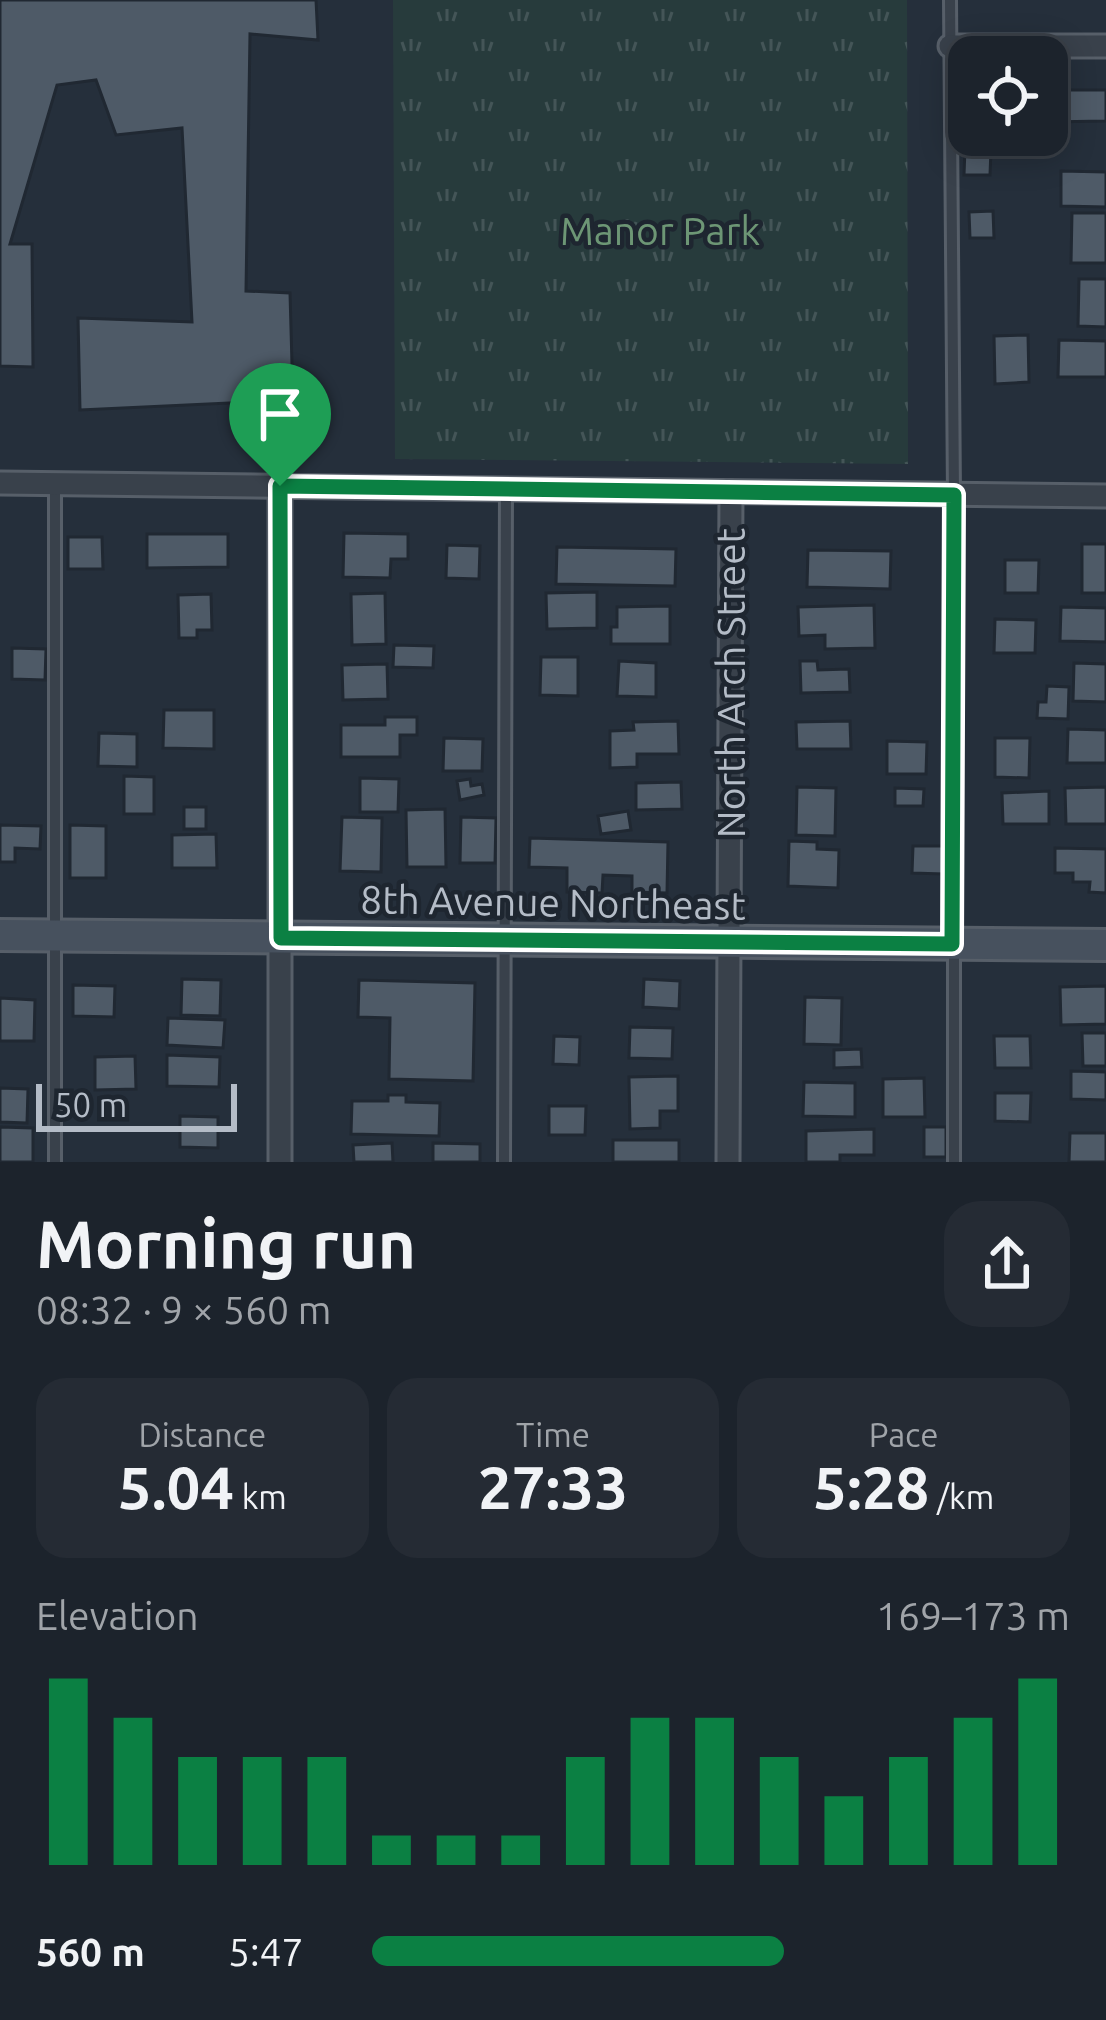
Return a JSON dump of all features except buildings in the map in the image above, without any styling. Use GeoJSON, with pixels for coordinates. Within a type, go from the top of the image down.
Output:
{"type":"FeatureCollection","features":[{"type":"Feature","properties":{"kind":"main road","name":"8th Avenue Northeast"},"geometry":{"type":"LineString","coordinates":[[0,935],[1106,945]]}},
{"type":"Feature","properties":{"kind":"street"},"geometry":{"type":"LineString","coordinates":[[1068,46],[1106,46]]}},
{"type":"Feature","properties":{"kind":"street"},"geometry":{"type":"LineString","coordinates":[[0,483],[1106,496]]}},
{"type":"Feature","properties":{"kind":"street"},"geometry":{"type":"LineString","coordinates":[[280,486],[280,1162]]}},
{"type":"Feature","properties":{"kind":"street","name":"North Arch Street"},"geometry":{"type":"LineString","coordinates":[[728,1162],[731,492]]}},
{"type":"Feature","properties":{"kind":"lane"},"geometry":{"type":"LineString","coordinates":[[950,0],[950,36]]}},
{"type":"Feature","properties":{"kind":"lane"},"geometry":{"type":"LineString","coordinates":[[951,156],[954,1162]]}},
{"type":"Feature","properties":{"kind":"lane"},"geometry":{"type":"LineString","coordinates":[[55,484],[56,1162]]}},
{"type":"Feature","properties":{"kind":"lane"},"geometry":{"type":"LineString","coordinates":[[504,1162],[506,489]]}},
{"type":"Feature","properties":{"kind":"green space","name":"Manor Park"},"geometry":{"type":"Polygon","coordinates":[[[393,0],[907,0],[908,464],[395,459],[393,0]]]}},
{"type":"Feature","properties":{"kind":"route"},"geometry":{"type":"LineString","coordinates":[[280,486],[954,495],[952,944],[281,938],[280,486]]}}]}
